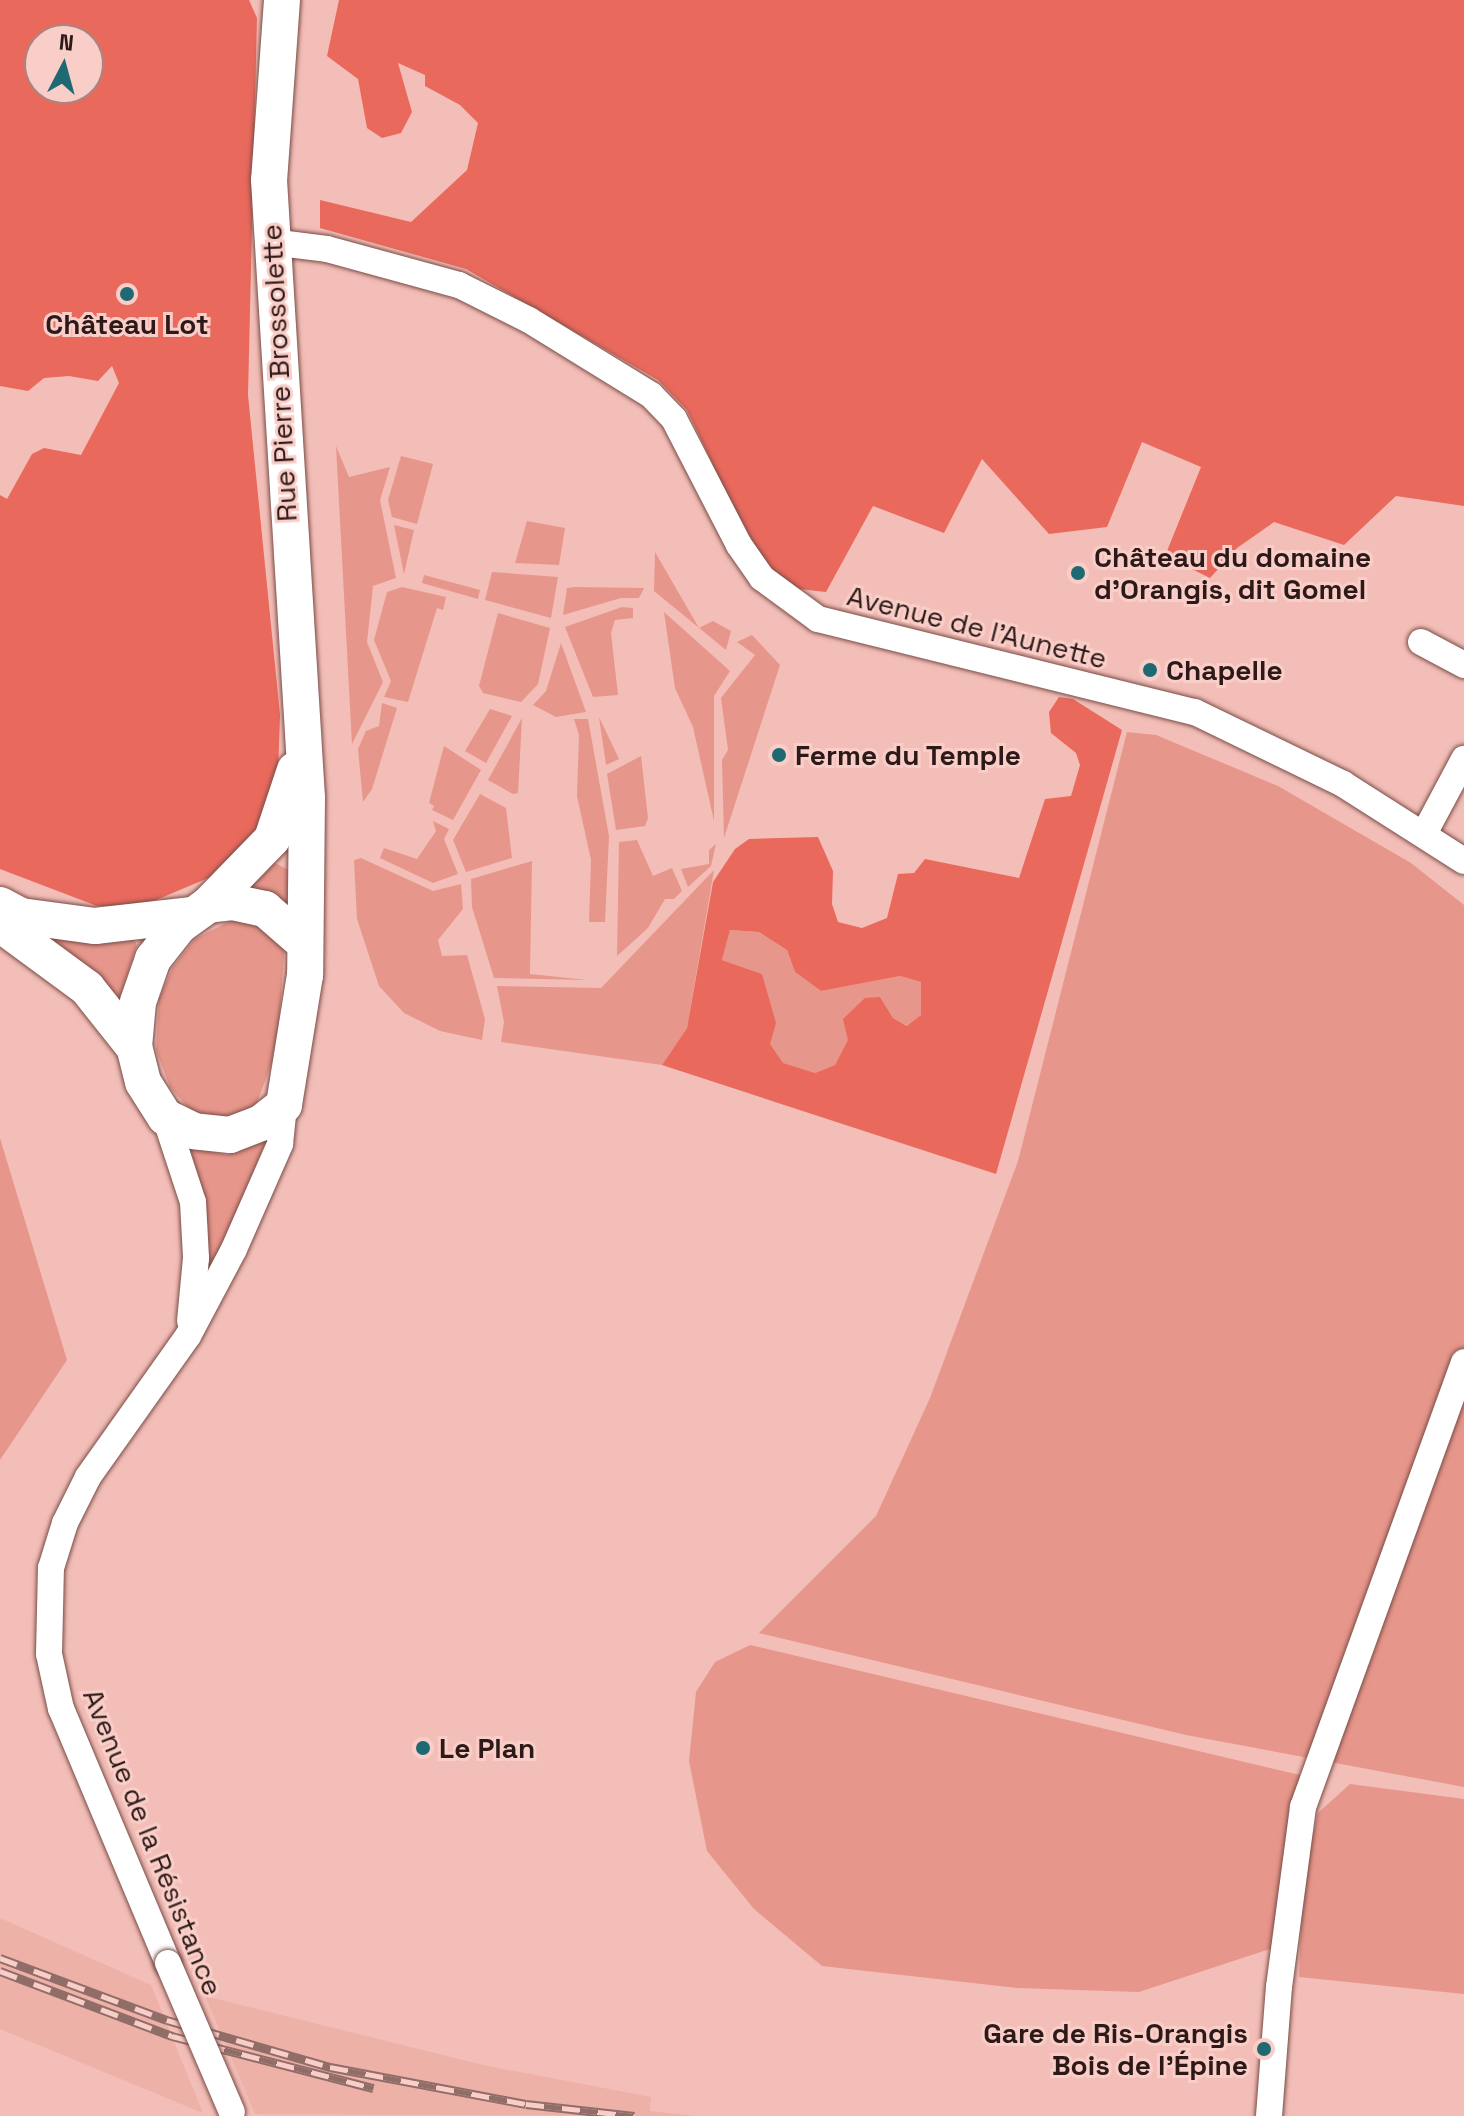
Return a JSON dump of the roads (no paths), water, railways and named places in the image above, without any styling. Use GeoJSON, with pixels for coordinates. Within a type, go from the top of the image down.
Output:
{"type":"FeatureCollection","features":[{"type":"Feature","properties":{"kind":"main road","name":"Rue Pierre Brossolette"},"geometry":{"type":"LineString","coordinates":[[282,0],[272,100],[271,242],[301,745],[307,798],[302,941]]}},
{"type":"Feature","properties":{"kind":"main road","name":"Rue Pierre Brossolette"},"geometry":{"type":"LineString","coordinates":[[200,910],[272,839],[287,803],[301,745]]}},
{"type":"Feature","properties":{"kind":"main road"},"geometry":{"type":"LineString","coordinates":[[0,905],[21,916],[82,925],[200,910],[232,902],[265,909],[302,941],[305,975],[284,1105],[261,1123],[230,1135],[194,1131],[165,1117],[143,1082],[134,1047],[138,1002],[153,959],[200,910]]}},
{"type":"Feature","properties":{"kind":"main road"},"geometry":{"type":"LineString","coordinates":[[0,924],[87,988],[134,1047]]}},
{"type":"Feature","properties":{"kind":"street","name":"Avenue de l’Aunette"},"geometry":{"type":"LineString","coordinates":[[271,242],[327,249],[459,285],[529,320],[651,395],[674,419],[739,545],[762,578],[818,619],[1195,712],[1343,784],[1425,832],[1464,861]]}},
{"type":"Feature","properties":{"kind":"street"},"geometry":{"type":"LineString","coordinates":[[1421,642],[1464,665]]}},
{"type":"Feature","properties":{"kind":"street"},"geometry":{"type":"LineString","coordinates":[[1425,832],[1464,759]]}},
{"type":"Feature","properties":{"kind":"street","name":"Avenue de la Résistance"},"geometry":{"type":"LineString","coordinates":[[232,2114],[61,1709],[49,1654],[48,1613],[51,1568],[72,1507],[188,1336],[280,1144],[284,1105]]}},
{"type":"Feature","properties":{"kind":"street","name":"Avenue de la Résistance"},"geometry":{"type":"LineString","coordinates":[[165,1117],[193,1202],[196,1258],[188,1336]]}},
{"type":"Feature","properties":{"kind":"street"},"geometry":{"type":"LineString","coordinates":[[1269,2116],[1279,1987],[1303,1807],[1464,1362]]}},
{"type":"Feature","properties":{"kind":"railway"},"geometry":{"type":"LineString","coordinates":[[0,1958],[167,2020],[330,2067],[526,2104],[634,2116]]}},
{"type":"Feature","properties":{"kind":"railway"},"geometry":{"type":"LineString","coordinates":[[0,1971],[172,2036],[373,2088]]}},
{"type":"Feature","properties":{"kind":"place","name":"Château Lot"},"geometry":{"type":"Point","coordinates":[127,294]}},
{"type":"Feature","properties":{"kind":"place","name":"Château du domaine d'Orangis, dit Gomel"},"geometry":{"type":"Point","coordinates":[1078,573]}},
{"type":"Feature","properties":{"kind":"place","name":"Chapelle"},"geometry":{"type":"Point","coordinates":[1150,670]}},
{"type":"Feature","properties":{"kind":"place","name":"Ferme du Temple"},"geometry":{"type":"Point","coordinates":[779,755]}},
{"type":"Feature","properties":{"kind":"place","name":"Le Plan"},"geometry":{"type":"Point","coordinates":[423,1748]}},
{"type":"Feature","properties":{"kind":"place","name":"Gare de Ris-Orangis Bois de l'Épine"},"geometry":{"type":"Point","coordinates":[1264,2049]}}]}
